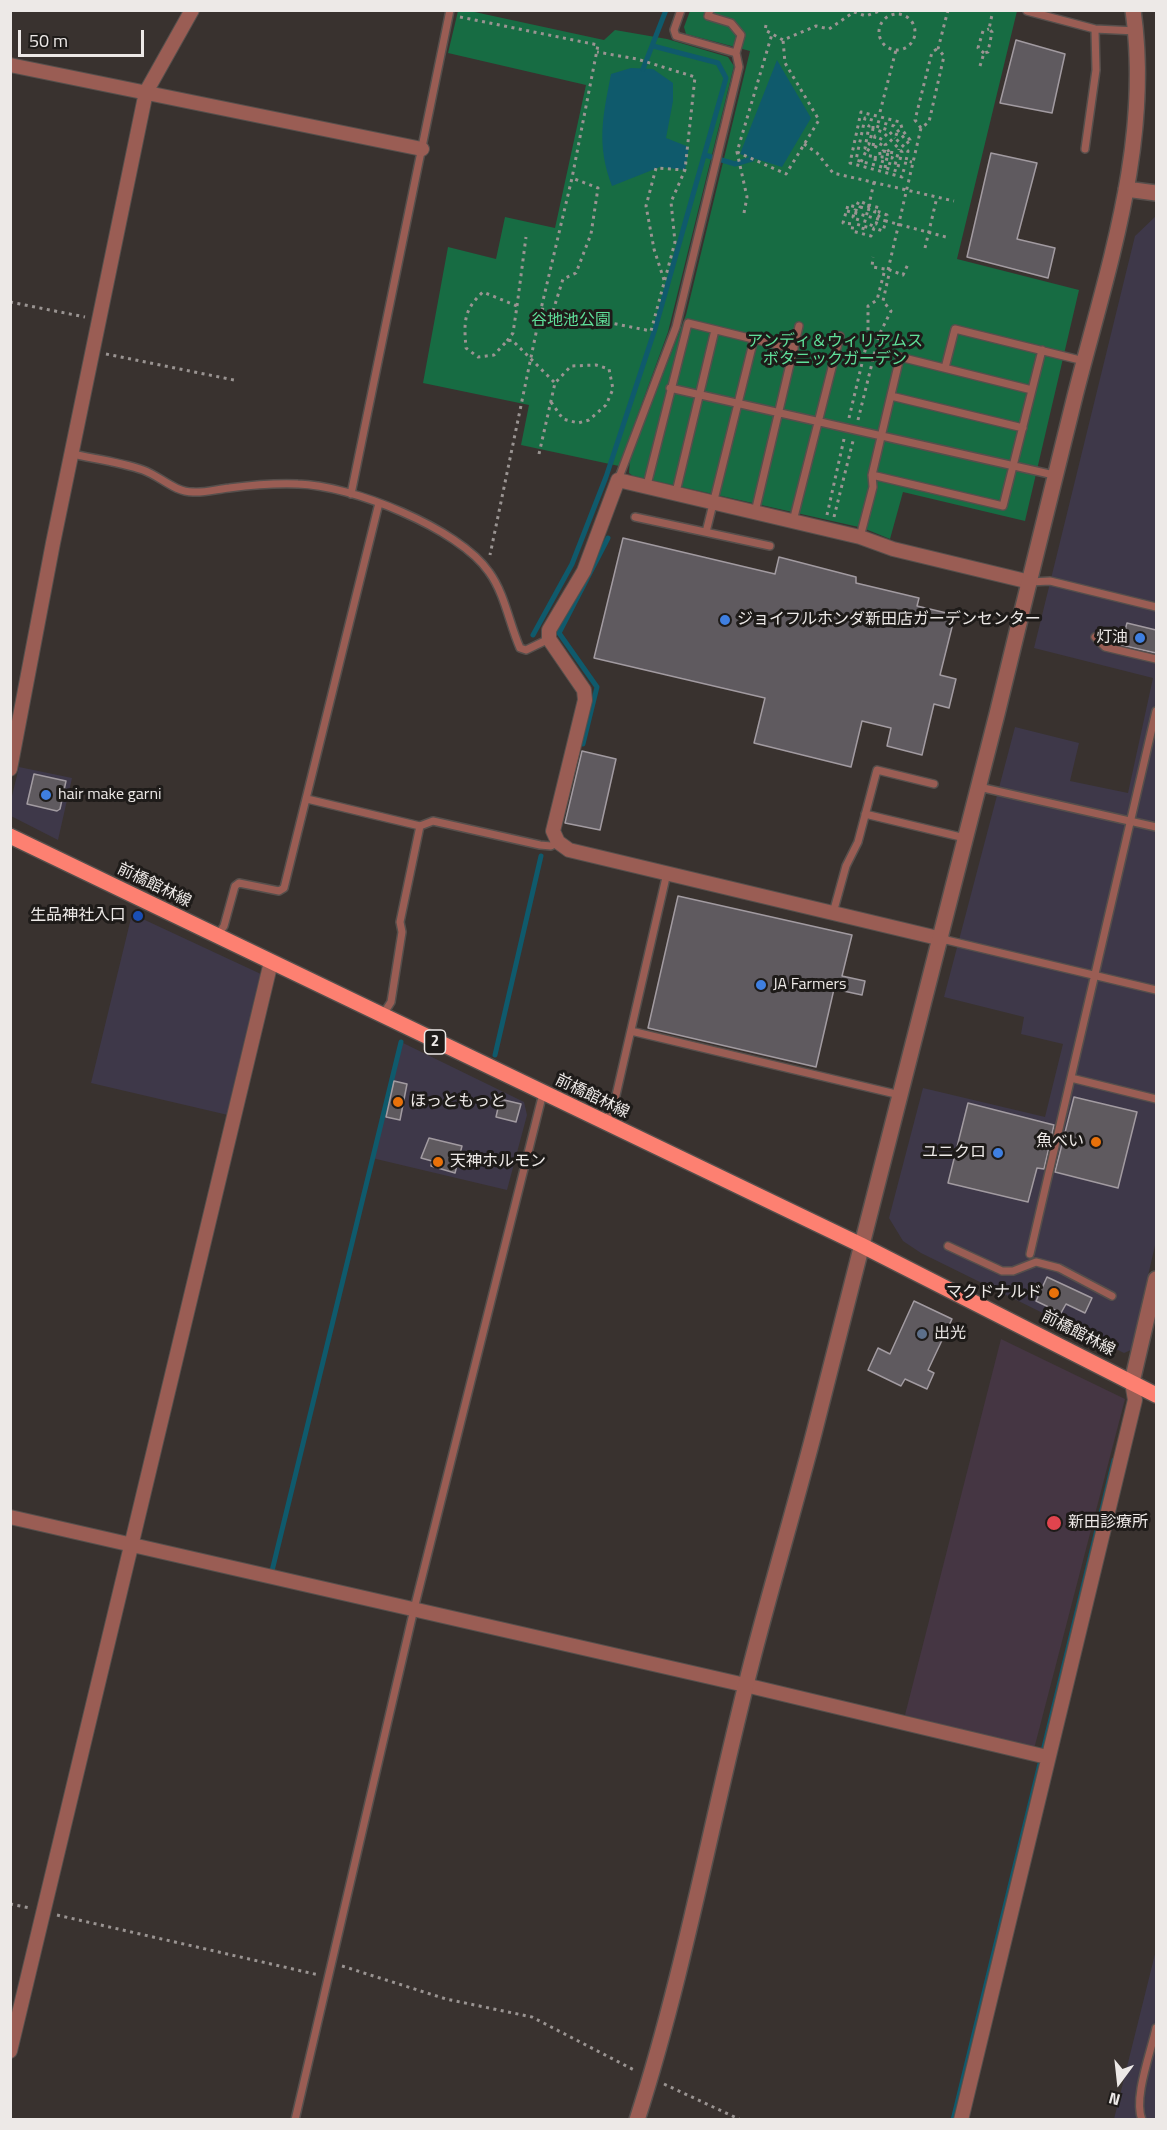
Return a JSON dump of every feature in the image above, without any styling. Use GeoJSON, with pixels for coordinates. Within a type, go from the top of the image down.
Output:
{"type":"FeatureCollection","features":[{"type":"Feature","properties":{"kind":"main road","name":"前橋館林線"},"geometry":{"type":"LineString","coordinates":[[10,836],[861,1245],[1156,1395]]}},
{"type":"Feature","properties":{"kind":"street"},"geometry":{"type":"LineString","coordinates":[[10,769],[98,319],[146,92],[192,10]]}},
{"type":"Feature","properties":{"kind":"street"},"geometry":{"type":"LineString","coordinates":[[637,2120],[651,2078],[746,1685],[942,939],[1126,189],[1137,104],[1136,31],[1133,10]]}},
{"type":"Feature","properties":{"kind":"street"},"geometry":{"type":"LineString","coordinates":[[10,65],[422,149]]}},
{"type":"Feature","properties":{"kind":"street"},"geometry":{"type":"LineString","coordinates":[[1126,189],[1156,193]]}},
{"type":"Feature","properties":{"kind":"street"},"geometry":{"type":"LineString","coordinates":[[942,939],[569,850],[558,842],[553,831],[585,700],[584,690],[549,639],[552,624],[584,571],[618,480],[861,537],[893,549],[1030,582]]}},
{"type":"Feature","properties":{"kind":"street"},"geometry":{"type":"LineString","coordinates":[[10,2051],[271,962]]}},
{"type":"Feature","properties":{"kind":"street"},"geometry":{"type":"LineString","coordinates":[[961,2120],[1047,1757],[1136,1400],[1132,1382],[1156,1279]]}},
{"type":"Feature","properties":{"kind":"street"},"geometry":{"type":"LineString","coordinates":[[10,1517],[746,1685],[1047,1757]]}},
{"type":"Feature","properties":{"kind":"lane"},"geometry":{"type":"LineString","coordinates":[[681,10],[674,30],[676,36],[736,53]]}},
{"type":"Feature","properties":{"kind":"lane"},"geometry":{"type":"LineString","coordinates":[[618,480],[676,327],[739,67],[736,53],[741,34],[731,23],[708,16],[710,10]]}},
{"type":"Feature","properties":{"kind":"lane"},"geometry":{"type":"LineString","coordinates":[[1028,11],[1095,29],[1136,31]]}},
{"type":"Feature","properties":{"kind":"lane"},"geometry":{"type":"LineString","coordinates":[[351,494],[449,12]]}},
{"type":"Feature","properties":{"kind":"lane"},"geometry":{"type":"LineString","coordinates":[[1085,149],[1096,70],[1095,29]]}},
{"type":"Feature","properties":{"kind":"lane"},"geometry":{"type":"LineString","coordinates":[[647,485],[688,323],[794,349]]}},
{"type":"Feature","properties":{"kind":"lane"},"geometry":{"type":"LineString","coordinates":[[755,512],[800,326]]}},
{"type":"Feature","properties":{"kind":"lane"},"geometry":{"type":"LineString","coordinates":[[945,368],[955,329],[1083,361]]}},
{"type":"Feature","properties":{"kind":"lane"},"geometry":{"type":"LineString","coordinates":[[676,492],[715,330]]}},
{"type":"Feature","properties":{"kind":"lane"},"geometry":{"type":"LineString","coordinates":[[793,521],[840,336]]}},
{"type":"Feature","properties":{"kind":"lane"},"geometry":{"type":"LineString","coordinates":[[706,532],[754,339]]}},
{"type":"Feature","properties":{"kind":"lane"},"geometry":{"type":"LineString","coordinates":[[872,475],[1003,506],[1042,350]]}},
{"type":"Feature","properties":{"kind":"lane"},"geometry":{"type":"LineString","coordinates":[[861,537],[873,486],[872,475],[900,357],[1032,390]]}},
{"type":"Feature","properties":{"kind":"lane"},"geometry":{"type":"LineString","coordinates":[[670,388],[1054,475]]}},
{"type":"Feature","properties":{"kind":"lane"},"geometry":{"type":"LineString","coordinates":[[891,396],[1023,428]]}},
{"type":"Feature","properties":{"kind":"lane"},"geometry":{"type":"LineString","coordinates":[[72,454],[140,469],[174,487],[192,492],[249,485],[301,484],[351,494],[379,503],[417,519],[452,539],[487,569],[496,582],[520,648],[526,650],[549,639]]}},
{"type":"Feature","properties":{"kind":"lane"},"geometry":{"type":"LineString","coordinates":[[217,936],[224,926],[235,886],[239,883],[279,891],[284,888],[379,503]]}},
{"type":"Feature","properties":{"kind":"lane"},"geometry":{"type":"LineString","coordinates":[[635,517],[770,546]]}},
{"type":"Feature","properties":{"kind":"lane"},"geometry":{"type":"LineString","coordinates":[[1030,582],[1050,581],[1156,607]]}},
{"type":"Feature","properties":{"kind":"lane"},"geometry":{"type":"LineString","coordinates":[[1095,637],[1105,647],[1156,658]]}},
{"type":"Feature","properties":{"kind":"lane"},"geometry":{"type":"LineString","coordinates":[[1030,1254],[1156,711]]}},
{"type":"Feature","properties":{"kind":"lane"},"geometry":{"type":"LineString","coordinates":[[833,913],[846,866],[858,843],[877,770],[934,784]]}},
{"type":"Feature","properties":{"kind":"lane"},"geometry":{"type":"LineString","coordinates":[[979,787],[1156,827]]}},
{"type":"Feature","properties":{"kind":"lane"},"geometry":{"type":"LineString","coordinates":[[307,799],[420,826],[433,821],[540,845],[551,846],[558,842]]}},
{"type":"Feature","properties":{"kind":"lane"},"geometry":{"type":"LineString","coordinates":[[865,814],[967,838]]}},
{"type":"Feature","properties":{"kind":"lane"},"geometry":{"type":"LineString","coordinates":[[382,1016],[391,1002],[402,932],[400,922],[420,826]]}},
{"type":"Feature","properties":{"kind":"lane"},"geometry":{"type":"LineString","coordinates":[[605,1123],[614,1104],[667,873]]}},
{"type":"Feature","properties":{"kind":"lane"},"geometry":{"type":"LineString","coordinates":[[942,939],[1156,990]]}},
{"type":"Feature","properties":{"kind":"lane"},"geometry":{"type":"LineString","coordinates":[[631,1031],[900,1095]]}},
{"type":"Feature","properties":{"kind":"lane"},"geometry":{"type":"LineString","coordinates":[[1071,1078],[1156,1099]]}},
{"type":"Feature","properties":{"kind":"lane"},"geometry":{"type":"LineString","coordinates":[[295,2120],[330,1978],[414,1609],[543,1093]]}},
{"type":"Feature","properties":{"kind":"lane"},"geometry":{"type":"LineString","coordinates":[[948,1246],[1002,1271],[1013,1271],[1036,1262],[1059,1268],[1112,1296]]}},
{"type":"Feature","properties":{"kind":"lane"},"geometry":{"type":"LineString","coordinates":[[1142,2120],[1139,2114],[1140,2093],[1154,2051],[1156,2028]]}},
{"type":"Feature","properties":{"kind":"path"},"geometry":{"type":"LineString","coordinates":[[783,40],[816,26],[829,29],[854,12],[866,16],[882,10]]}},
{"type":"Feature","properties":{"kind":"path"},"geometry":{"type":"LineString","coordinates":[[921,128],[915,120],[932,52],[938,49],[948,10]]}},
{"type":"Feature","properties":{"kind":"path"},"geometry":{"type":"LineString","coordinates":[[980,66],[984,53],[988,52],[993,10]]}},
{"type":"Feature","properties":{"kind":"path"},"geometry":{"type":"LineString","coordinates":[[449,12],[598,45],[572,178],[541,309],[487,569]]}},
{"type":"Feature","properties":{"kind":"path"},"geometry":{"type":"LineString","coordinates":[[901,13],[912,22],[914,33],[906,47],[896,50],[881,40],[880,28],[886,18],[901,13]]}},
{"type":"Feature","properties":{"kind":"path"},"geometry":{"type":"LineString","coordinates":[[766,25],[765,30],[783,40]]}},
{"type":"Feature","properties":{"kind":"path"},"geometry":{"type":"LineString","coordinates":[[984,53],[978,48],[983,31],[989,29]]}},
{"type":"Feature","properties":{"kind":"path"},"geometry":{"type":"LineString","coordinates":[[744,213],[747,197],[737,152],[772,34]]}},
{"type":"Feature","properties":{"kind":"path"},"geometry":{"type":"LineString","coordinates":[[737,152],[786,174],[819,120],[785,63],[783,40]]}},
{"type":"Feature","properties":{"kind":"path"},"geometry":{"type":"LineString","coordinates":[[827,529],[879,334],[891,311],[883,301],[888,270],[912,162],[921,128],[928,122],[944,56],[938,49]]}},
{"type":"Feature","properties":{"kind":"path"},"geometry":{"type":"LineString","coordinates":[[880,112],[896,50]]}},
{"type":"Feature","properties":{"kind":"path"},"geometry":{"type":"LineString","coordinates":[[541,309],[651,331],[675,242],[671,201],[685,170],[695,77],[637,59],[597,52]]}},
{"type":"Feature","properties":{"kind":"path"},"geometry":{"type":"LineString","coordinates":[[873,129],[883,132],[902,152],[897,171],[856,160],[865,118],[894,126],[909,144],[910,140],[900,122],[861,112],[849,163],[902,177],[908,151],[888,130],[873,125],[869,144],[883,151],[894,153],[892,158],[882,157],[883,151],[885,145],[891,141]]}},
{"type":"Feature","properties":{"kind":"path"},"geometry":{"type":"LineString","coordinates":[[864,123],[869,126],[865,148],[871,152],[870,158],[895,165],[899,149]]}},
{"type":"Feature","properties":{"kind":"path"},"geometry":{"type":"LineString","coordinates":[[895,138],[898,132]]}},
{"type":"Feature","properties":{"kind":"path"},"geometry":{"type":"LineString","coordinates":[[873,146],[876,136],[883,140],[883,151],[874,159]]}},
{"type":"Feature","properties":{"kind":"path"},"geometry":{"type":"LineString","coordinates":[[804,144],[817,153],[833,173],[954,201]]}},
{"type":"Feature","properties":{"kind":"path"},"geometry":{"type":"LineString","coordinates":[[861,162],[867,149]]}},
{"type":"Feature","properties":{"kind":"path"},"geometry":{"type":"LineString","coordinates":[[885,168],[887,157]]}},
{"type":"Feature","properties":{"kind":"path"},"geometry":{"type":"LineString","coordinates":[[906,161],[912,162]]}},
{"type":"Feature","properties":{"kind":"path"},"geometry":{"type":"LineString","coordinates":[[665,282],[654,249],[646,206],[656,168],[685,170]]}},
{"type":"Feature","properties":{"kind":"path"},"geometry":{"type":"LineString","coordinates":[[553,311],[563,279],[576,273],[591,234],[598,188],[572,178]]}},
{"type":"Feature","properties":{"kind":"path"},"geometry":{"type":"LineString","coordinates":[[861,233],[874,182]]}},
{"type":"Feature","properties":{"kind":"path"},"geometry":{"type":"LineString","coordinates":[[925,248],[937,197]]}},
{"type":"Feature","properties":{"kind":"path"},"geometry":{"type":"LineString","coordinates":[[854,213],[854,217],[858,218],[856,224],[870,228],[872,223],[876,224],[878,219],[875,211],[869,207],[859,201],[856,207],[849,205],[843,223],[853,224],[852,231],[871,236],[874,228],[883,231],[887,215],[879,212],[880,208],[869,207],[860,207],[854,213]]}},
{"type":"Feature","properties":{"kind":"path"},"geometry":{"type":"LineString","coordinates":[[847,211],[946,237]]}},
{"type":"Feature","properties":{"kind":"path"},"geometry":{"type":"LineString","coordinates":[[517,306],[483,292],[472,302],[464,323],[466,348],[478,357],[494,355],[513,333],[517,306],[526,237]]}},
{"type":"Feature","properties":{"kind":"path"},"geometry":{"type":"LineString","coordinates":[[873,257],[872,267],[903,275],[908,264]]}},
{"type":"Feature","properties":{"kind":"path"},"geometry":{"type":"LineString","coordinates":[[827,529],[868,338],[868,306],[877,300],[888,270]]}},
{"type":"Feature","properties":{"kind":"path"},"geometry":{"type":"LineString","coordinates":[[10,302],[98,319]]}},
{"type":"Feature","properties":{"kind":"path"},"geometry":{"type":"LineString","coordinates":[[507,341],[512,340],[555,383]]}},
{"type":"Feature","properties":{"kind":"path"},"geometry":{"type":"LineString","coordinates":[[92,351],[234,380]]}},
{"type":"Feature","properties":{"kind":"path"},"geometry":{"type":"LineString","coordinates":[[538,454],[555,383],[571,366],[596,365],[609,369],[613,389],[606,405],[589,420],[578,423],[563,419],[551,402]]}},
{"type":"Feature","properties":{"kind":"path"},"geometry":{"type":"LineString","coordinates":[[10,1904],[330,1978]]}},
{"type":"Feature","properties":{"kind":"path"},"geometry":{"type":"LineString","coordinates":[[333,1964],[446,1999],[532,2017],[651,2078],[741,2120]]}},
{"type":"Feature","properties":{"kind":"shaded area"},"geometry":{"type":"Polygon","coordinates":[[[1156,216],[1156,1241],[1131,1350],[1124,1353],[921,1253],[903,1241],[889,1218],[923,1088],[1045,1117],[1063,1044],[1021,1034],[1024,1017],[944,997],[1015,727],[1079,743],[1070,781],[1128,793],[1153,678],[1034,648],[1135,236],[1156,216]]]}},
{"type":"Feature","properties":{"kind":"shaded area"},"geometry":{"type":"Polygon","coordinates":[[[19,767],[72,778],[58,840],[11,816],[11,800],[19,767]]]}},
{"type":"Feature","properties":{"kind":"shaded area"},"geometry":{"type":"Polygon","coordinates":[[[132,914],[263,975],[228,1115],[91,1083],[132,914]]]}},
{"type":"Feature","properties":{"kind":"shaded area"},"geometry":{"type":"Polygon","coordinates":[[[401,1042],[524,1102],[527,1115],[507,1190],[372,1158],[401,1042]]]}},
{"type":"Feature","properties":{"kind":"shaded area"},"geometry":{"type":"Polygon","coordinates":[[[1001,1339],[1125,1399],[1034,1749],[905,1715],[1001,1339]]]}},
{"type":"Feature","properties":{"kind":"shaded area"},"geometry":{"type":"Polygon","coordinates":[[[1156,1950],[1156,2119],[1114,2119],[1156,1950]]]}},
{"type":"Feature","properties":{"kind":"green space","name":"谷地池公園"},"geometry":{"type":"Polygon","coordinates":[[[458,11],[470,11],[604,40],[615,30],[667,39],[728,57],[734,66],[668,332],[619,466],[521,445],[529,405],[423,383],[448,247],[496,259],[505,217],[555,228],[586,85],[448,53],[458,11]]]}},
{"type":"Feature","properties":{"kind":"green space","name":"アンディ＆ウィリアムス ボタニックガーデン"},"geometry":{"type":"Polygon","coordinates":[[[690,11],[1017,11],[957,259],[1079,290],[1025,521],[903,492],[890,539],[863,528],[633,476],[629,473],[630,459],[686,315],[750,51],[686,34],[684,27],[690,11]]]}},
{"type":"Feature","properties":{"kind":"water"},"geometry":{"type":"Polygon","coordinates":[[[777,60],[811,118],[782,167],[740,154],[777,60]]]}},
{"type":"Feature","properties":{"kind":"water"},"geometry":{"type":"Polygon","coordinates":[[[631,68],[653,69],[673,83],[673,101],[666,138],[689,147],[685,170],[660,167],[612,186],[604,157],[602,130],[606,103],[611,74],[631,68]]]}},
{"type":"Feature","properties":{"kind":"building"},"geometry":{"type":"Polygon","coordinates":[[[1016,40],[1065,54],[1052,113],[1000,103],[1016,40]]]}},
{"type":"Feature","properties":{"kind":"building"},"geometry":{"type":"Polygon","coordinates":[[[991,153],[1037,163],[1017,239],[1055,248],[1048,278],[967,257],[991,153]]]}},
{"type":"Feature","properties":{"kind":"building","name":"ジョイフルホンダ新田店ガーデンセンター"},"geometry":{"type":"Polygon","coordinates":[[[623,538],[775,574],[779,557],[856,577],[856,583],[919,598],[917,606],[955,615],[940,675],[956,679],[949,708],[934,704],[922,755],[887,746],[891,728],[862,721],[851,767],[754,743],[765,698],[594,658],[623,538]]]}},
{"type":"Feature","properties":{"kind":"building","name":"灯油"},"geometry":{"type":"Polygon","coordinates":[[[1127,623],[1156,630],[1156,653],[1121,645],[1127,623]]]}},
{"type":"Feature","properties":{"kind":"building"},"geometry":{"type":"Polygon","coordinates":[[[582,751],[616,759],[600,830],[565,823],[582,751]]]}},
{"type":"Feature","properties":{"kind":"building"},"geometry":{"type":"Polygon","coordinates":[[[34,774],[66,781],[60,809],[57,811],[27,804],[34,774]]]}},
{"type":"Feature","properties":{"kind":"building","name":"JA Farmers"},"geometry":{"type":"Polygon","coordinates":[[[678,896],[852,935],[842,976],[865,981],[862,995],[834,989],[816,1067],[648,1028],[678,896]]]}},
{"type":"Feature","properties":{"kind":"building"},"geometry":{"type":"Polygon","coordinates":[[[394,1081],[407,1084],[400,1120],[386,1117],[394,1081]]]}},
{"type":"Feature","properties":{"kind":"building","name":"魚べい"},"geometry":{"type":"Polygon","coordinates":[[[1074,1097],[1137,1112],[1118,1188],[1055,1172],[1074,1097]]]}},
{"type":"Feature","properties":{"kind":"building"},"geometry":{"type":"Polygon","coordinates":[[[500,1099],[521,1104],[516,1122],[496,1117],[500,1099]]]}},
{"type":"Feature","properties":{"kind":"building","name":"ユニクロ"},"geometry":{"type":"Polygon","coordinates":[[[968,1103],[1054,1125],[1044,1169],[1037,1168],[1028,1202],[948,1183],[968,1103]]]}},
{"type":"Feature","properties":{"kind":"building"},"geometry":{"type":"Polygon","coordinates":[[[429,1138],[462,1146],[455,1173],[431,1166],[432,1161],[421,1158],[429,1138]]]}},
{"type":"Feature","properties":{"kind":"building"},"geometry":{"type":"Polygon","coordinates":[[[1047,1277],[1092,1298],[1085,1313],[1066,1304],[1061,1313],[1036,1301],[1047,1277]]]}},
{"type":"Feature","properties":{"kind":"building","name":"出光"},"geometry":{"type":"Polygon","coordinates":[[[914,1301],[952,1319],[928,1370],[934,1373],[927,1389],[905,1379],[901,1386],[868,1370],[878,1348],[890,1354],[914,1301]]]}},
{"type":"Feature","properties":{"kind":"waterway"},"geometry":{"type":"LineString","coordinates":[[643,69],[666,10]]}},
{"type":"Feature","properties":{"kind":"waterway"},"geometry":{"type":"LineString","coordinates":[[533,635],[572,564],[606,477],[655,329],[726,78],[718,63],[653,46]]}},
{"type":"Feature","properties":{"kind":"waterway"},"geometry":{"type":"LineString","coordinates":[[705,155],[735,164],[752,159]]}},
{"type":"Feature","properties":{"kind":"waterway"},"geometry":{"type":"LineString","coordinates":[[583,744],[597,687],[559,633],[608,538]]}},
{"type":"Feature","properties":{"kind":"waterway"},"geometry":{"type":"LineString","coordinates":[[495,1055],[541,856]]}},
{"type":"Feature","properties":{"kind":"waterway"},"geometry":{"type":"LineString","coordinates":[[271,1575],[401,1042]]}},
{"type":"Feature","properties":{"kind":"waterway"},"geometry":{"type":"LineString","coordinates":[[953,2120],[1114,1460]]}},
{"type":"Feature","properties":{"kind":"place","name":"ジョイフルホンダ新田店ガーデンセンター"},"geometry":{"type":"Point","coordinates":[725,620]}},
{"type":"Feature","properties":{"kind":"place","name":"灯油"},"geometry":{"type":"Point","coordinates":[1140,638]}},
{"type":"Feature","properties":{"kind":"place","name":"hair make garni"},"geometry":{"type":"Point","coordinates":[46,795]}},
{"type":"Feature","properties":{"kind":"place","name":"生品神社入口"},"geometry":{"type":"Point","coordinates":[138,916]}},
{"type":"Feature","properties":{"kind":"place","name":"JA Farmers"},"geometry":{"type":"Point","coordinates":[761,985]}},
{"type":"Feature","properties":{"kind":"place","name":"ほっともっと"},"geometry":{"type":"Point","coordinates":[398,1102]}},
{"type":"Feature","properties":{"kind":"place","name":"魚べい"},"geometry":{"type":"Point","coordinates":[1096,1142]}},
{"type":"Feature","properties":{"kind":"place","name":"ユニクロ"},"geometry":{"type":"Point","coordinates":[998,1153]}},
{"type":"Feature","properties":{"kind":"place","name":"天神ホルモン"},"geometry":{"type":"Point","coordinates":[438,1162]}},
{"type":"Feature","properties":{"kind":"place","name":"マクドナルド"},"geometry":{"type":"Point","coordinates":[1054,1293]}},
{"type":"Feature","properties":{"kind":"place","name":"出光"},"geometry":{"type":"Point","coordinates":[922,1334]}},
{"type":"Feature","properties":{"kind":"place","name":"新田診療所"},"geometry":{"type":"Point","coordinates":[1054,1523]}}]}
